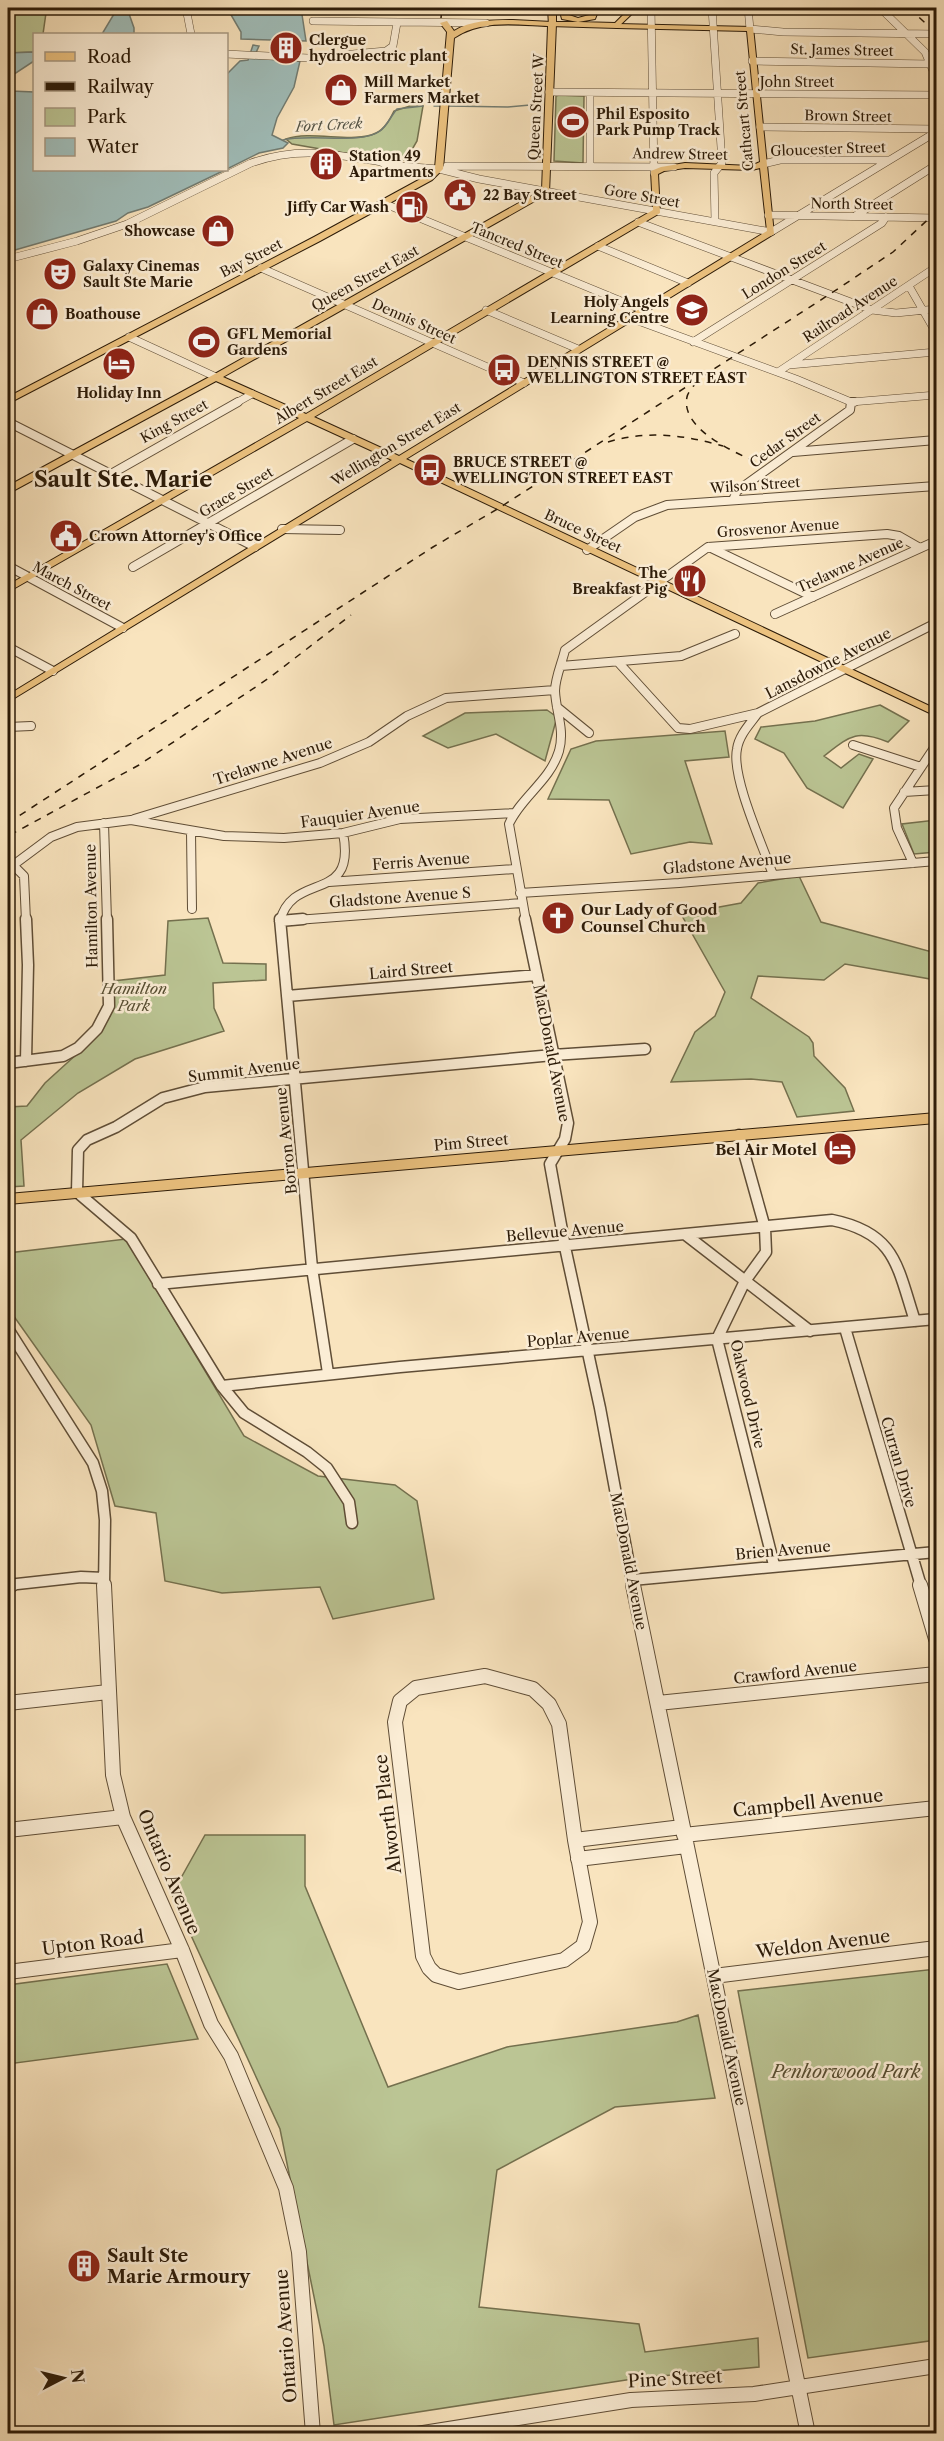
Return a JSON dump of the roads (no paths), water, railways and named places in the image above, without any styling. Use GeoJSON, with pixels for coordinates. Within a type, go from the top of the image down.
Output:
{"type":"FeatureCollection","features":[{"type":"Feature","properties":{"kind":"highway"},"geometry":{"type":"LineString","coordinates":[[551,8],[552,24],[599,26],[617,26],[634,8]]}},
{"type":"Feature","properties":{"kind":"highway"},"geometry":{"type":"LineString","coordinates":[[563,8],[566,17],[582,20],[593,15],[590,8]]}},
{"type":"Feature","properties":{"kind":"highway"},"geometry":{"type":"LineString","coordinates":[[599,26],[603,15]]}},
{"type":"Feature","properties":{"kind":"main road"},"geometry":{"type":"LineString","coordinates":[[519,24],[544,20],[551,8]]}},
{"type":"Feature","properties":{"kind":"main road"},"geometry":{"type":"LineString","coordinates":[[440,167],[451,38],[450,27],[444,23]]}},
{"type":"Feature","properties":{"kind":"main road"},"geometry":{"type":"LineString","coordinates":[[451,38],[466,28],[499,23],[552,24]]}},
{"type":"Feature","properties":{"kind":"main road","name":"Queen Street W"},"geometry":{"type":"LineString","coordinates":[[546,191],[552,24]]}},
{"type":"Feature","properties":{"kind":"main road"},"geometry":{"type":"LineString","coordinates":[[617,26],[750,29]]}},
{"type":"Feature","properties":{"kind":"main road","name":"Cathcart Street"},"geometry":{"type":"LineString","coordinates":[[750,29],[761,153],[771,232]]}},
{"type":"Feature","properties":{"kind":"main road"},"geometry":{"type":"LineString","coordinates":[[420,167],[429,173],[429,178]]}},
{"type":"Feature","properties":{"kind":"main road","name":"Bay Street"},"geometry":{"type":"LineString","coordinates":[[8,400],[383,203],[429,178],[440,167]]}},
{"type":"Feature","properties":{"kind":"main road","name":"Andrew Street"},"geometry":{"type":"LineString","coordinates":[[654,170],[679,167],[763,168]]}},
{"type":"Feature","properties":{"kind":"main road"},"geometry":{"type":"LineString","coordinates":[[654,170],[657,211]]}},
{"type":"Feature","properties":{"kind":"main road","name":"Queen Street East"},"geometry":{"type":"LineString","coordinates":[[8,490],[216,377],[546,191]]}},
{"type":"Feature","properties":{"kind":"main road","name":"Albert Street East"},"geometry":{"type":"LineString","coordinates":[[8,589],[306,418],[657,211]]}},
{"type":"Feature","properties":{"kind":"main road","name":"Wellington Street East"},"geometry":{"type":"LineString","coordinates":[[8,699],[282,529],[771,232]]}},
{"type":"Feature","properties":{"kind":"main road","name":"Bruce Street"},"geometry":{"type":"LineString","coordinates":[[216,377],[398,459],[936,713]]}},
{"type":"Feature","properties":{"kind":"main road"},"geometry":{"type":"LineString","coordinates":[[416,448],[413,458],[419,469]]}},
{"type":"Feature","properties":{"kind":"main road","name":"Pim Street"},"geometry":{"type":"LineString","coordinates":[[8,1199],[936,1118]]}},
{"type":"Feature","properties":{"kind":"street"},"geometry":{"type":"LineString","coordinates":[[186,8],[191,33]]}},
{"type":"Feature","properties":{"kind":"street"},"geometry":{"type":"LineString","coordinates":[[651,8],[654,170]]}},
{"type":"Feature","properties":{"kind":"street"},"geometry":{"type":"LineString","coordinates":[[712,8],[723,163],[714,173],[715,221]]}},
{"type":"Feature","properties":{"kind":"street","name":"Cathcart Street"},"geometry":{"type":"LineString","coordinates":[[748,8],[750,29]]}},
{"type":"Feature","properties":{"kind":"street"},"geometry":{"type":"LineString","coordinates":[[880,8],[925,52],[936,78]]}},
{"type":"Feature","properties":{"kind":"street"},"geometry":{"type":"LineString","coordinates":[[929,8],[936,14]]}},
{"type":"Feature","properties":{"kind":"street"},"geometry":{"type":"LineString","coordinates":[[313,21],[499,23]]}},
{"type":"Feature","properties":{"kind":"street"},"geometry":{"type":"LineString","coordinates":[[228,54],[305,58],[386,51],[393,46],[397,23]]}},
{"type":"Feature","properties":{"kind":"street"},"geometry":{"type":"LineString","coordinates":[[444,23],[466,28]]}},
{"type":"Feature","properties":{"kind":"street"},"geometry":{"type":"LineString","coordinates":[[750,29],[936,34]]}},
{"type":"Feature","properties":{"kind":"street","name":"St. James Street"},"geometry":{"type":"LineString","coordinates":[[752,61],[931,64]]}},
{"type":"Feature","properties":{"kind":"street","name":"John Street"},"geometry":{"type":"LineString","coordinates":[[549,92],[936,95]]}},
{"type":"Feature","properties":{"kind":"street"},"geometry":{"type":"LineString","coordinates":[[590,93],[593,166]]}},
{"type":"Feature","properties":{"kind":"street","name":"Brown Street"},"geometry":{"type":"LineString","coordinates":[[760,127],[936,131]]}},
{"type":"Feature","properties":{"kind":"street","name":"Wellington Street East"},"geometry":{"type":"LineString","coordinates":[[771,232],[879,169],[936,131]]}},
{"type":"Feature","properties":{"kind":"street"},"geometry":{"type":"LineString","coordinates":[[8,259],[75,242],[119,227],[270,156],[308,151],[381,162],[440,167]]}},
{"type":"Feature","properties":{"kind":"street"},"geometry":{"type":"LineString","coordinates":[[761,153],[767,158],[780,160]]}},
{"type":"Feature","properties":{"kind":"street","name":"Gloucester Street"},"geometry":{"type":"LineString","coordinates":[[763,168],[780,160],[872,162],[893,159]]}},
{"type":"Feature","properties":{"kind":"street"},"geometry":{"type":"LineString","coordinates":[[381,162],[386,165],[440,167]]}},
{"type":"Feature","properties":{"kind":"street"},"geometry":{"type":"LineString","coordinates":[[872,162],[877,164],[879,169]]}},
{"type":"Feature","properties":{"kind":"street","name":"Andrew Street"},"geometry":{"type":"LineString","coordinates":[[440,167],[546,165],[654,170]]}},
{"type":"Feature","properties":{"kind":"street"},"geometry":{"type":"LineString","coordinates":[[855,216],[936,165]]}},
{"type":"Feature","properties":{"kind":"street","name":"Gore Street"},"geometry":{"type":"LineString","coordinates":[[440,167],[479,179],[771,232]]}},
{"type":"Feature","properties":{"kind":"street","name":"Tancred Street"},"geometry":{"type":"LineString","coordinates":[[383,203],[643,310]]}},
{"type":"Feature","properties":{"kind":"street","name":"North Street"},"geometry":{"type":"LineString","coordinates":[[768,215],[936,218]]}},
{"type":"Feature","properties":{"kind":"street","name":"London Street"},"geometry":{"type":"LineString","coordinates":[[693,342],[882,222],[886,217]]}},
{"type":"Feature","properties":{"kind":"street"},"geometry":{"type":"LineString","coordinates":[[638,222],[872,310],[886,313],[936,309]]}},
{"type":"Feature","properties":{"kind":"street"},"geometry":{"type":"LineString","coordinates":[[597,246],[688,283]]}},
{"type":"Feature","properties":{"kind":"street","name":"Dennis Street"},"geometry":{"type":"LineString","coordinates":[[261,268],[524,383]]}},
{"type":"Feature","properties":{"kind":"street","name":"Railroad Avenue"},"geometry":{"type":"LineString","coordinates":[[778,372],[935,269]]}},
{"type":"Feature","properties":{"kind":"street"},"geometry":{"type":"LineString","coordinates":[[909,286],[936,333]]}},
{"type":"Feature","properties":{"kind":"street"},"geometry":{"type":"LineString","coordinates":[[486,310],[578,349]]}},
{"type":"Feature","properties":{"kind":"street"},"geometry":{"type":"LineString","coordinates":[[630,318],[778,372],[851,402],[936,395]]}},
{"type":"Feature","properties":{"kind":"street"},"geometry":{"type":"LineString","coordinates":[[129,337],[216,377]]}},
{"type":"Feature","properties":{"kind":"street"},"geometry":{"type":"LineString","coordinates":[[788,365],[936,352]]}},
{"type":"Feature","properties":{"kind":"street","name":"King Street"},"geometry":{"type":"LineString","coordinates":[[111,474],[252,394]]}},
{"type":"Feature","properties":{"kind":"street","name":"Cedar Street"},"geometry":{"type":"LineString","coordinates":[[732,500],[737,491],[850,410],[851,402]]}},
{"type":"Feature","properties":{"kind":"street"},"geometry":{"type":"LineString","coordinates":[[8,422],[255,547]]}},
{"type":"Feature","properties":{"kind":"street","name":"Grace Street"},"geometry":{"type":"LineString","coordinates":[[133,567],[353,439]]}},
{"type":"Feature","properties":{"kind":"street"},"geometry":{"type":"LineString","coordinates":[[791,452],[936,440]]}},
{"type":"Feature","properties":{"kind":"street","name":"Wilson Street"},"geometry":{"type":"LineString","coordinates":[[587,550],[634,517],[667,505],[936,486]]}},
{"type":"Feature","properties":{"kind":"street"},"geometry":{"type":"LineString","coordinates":[[282,529],[340,530]]}},
{"type":"Feature","properties":{"kind":"street","name":"Grosvenor Avenue"},"geometry":{"type":"LineString","coordinates":[[555,690],[565,650],[708,547],[887,534],[900,536],[920,548]]}},
{"type":"Feature","properties":{"kind":"street","name":"Trelawne Avenue"},"geometry":{"type":"LineString","coordinates":[[776,614],[936,541]]}},
{"type":"Feature","properties":{"kind":"street"},"geometry":{"type":"LineString","coordinates":[[708,547],[813,597]]}},
{"type":"Feature","properties":{"kind":"street","name":"March Street"},"geometry":{"type":"LineString","coordinates":[[8,566],[123,628]]}},
{"type":"Feature","properties":{"kind":"street","name":"Lansdowne Avenue"},"geometry":{"type":"LineString","coordinates":[[773,874],[741,777],[736,753],[741,736],[758,713],[936,623]]}},
{"type":"Feature","properties":{"kind":"street"},"geometry":{"type":"LineString","coordinates":[[561,666],[691,654],[735,634]]}},
{"type":"Feature","properties":{"kind":"street"},"geometry":{"type":"LineString","coordinates":[[8,647],[53,671]]}},
{"type":"Feature","properties":{"kind":"street"},"geometry":{"type":"LineString","coordinates":[[618,662],[678,728],[690,729],[758,713]]}},
{"type":"Feature","properties":{"kind":"street"},"geometry":{"type":"LineString","coordinates":[[514,813],[545,780],[558,754],[562,735],[555,690]]}},
{"type":"Feature","properties":{"kind":"street","name":"Trelawne Avenue"},"geometry":{"type":"LineString","coordinates":[[131,820],[320,763],[369,742],[416,711],[446,698],[555,690]]}},
{"type":"Feature","properties":{"kind":"street"},"geometry":{"type":"LineString","coordinates":[[557,706],[589,733]]}},
{"type":"Feature","properties":{"kind":"street"},"geometry":{"type":"LineString","coordinates":[[8,728],[32,726]]}},
{"type":"Feature","properties":{"kind":"street"},"geometry":{"type":"LineString","coordinates":[[853,745],[921,767]]}},
{"type":"Feature","properties":{"kind":"street"},"geometry":{"type":"LineString","coordinates":[[913,863],[897,828],[894,808],[936,745]]}},
{"type":"Feature","properties":{"kind":"street"},"geometry":{"type":"LineString","coordinates":[[904,792],[936,790]]}},
{"type":"Feature","properties":{"kind":"street","name":"Fauquier Avenue"},"geometry":{"type":"LineString","coordinates":[[10,867],[51,837],[65,830],[131,820],[190,832],[284,838],[343,834],[400,819],[514,813]]}},
{"type":"Feature","properties":{"kind":"street","name":"MacDonald Avenue"},"geometry":{"type":"LineString","coordinates":[[514,813],[509,824],[515,869],[568,1124],[565,1139],[550,1164],[565,1247],[808,2433]]}},
{"type":"Feature","properties":{"kind":"street","name":"Hamilton Avenue"},"geometry":{"type":"LineString","coordinates":[[8,1063],[64,1056],[88,1040],[105,1019],[109,1006],[104,823]]}},
{"type":"Feature","properties":{"kind":"street"},"geometry":{"type":"LineString","coordinates":[[190,832],[192,909]]}},
{"type":"Feature","properties":{"kind":"street"},"geometry":{"type":"LineString","coordinates":[[280,921],[280,912],[285,902],[329,882],[338,875],[345,864],[343,834]]}},
{"type":"Feature","properties":{"kind":"street","name":"Gladstone Avenue"},"geometry":{"type":"LineString","coordinates":[[521,898],[936,861]]}},
{"type":"Feature","properties":{"kind":"street"},"geometry":{"type":"LineString","coordinates":[[10,867],[24,876],[28,965],[26,1061]]}},
{"type":"Feature","properties":{"kind":"street","name":"Ferris Avenue"},"geometry":{"type":"LineString","coordinates":[[329,882],[515,869]]}},
{"type":"Feature","properties":{"kind":"street","name":"Gladstone Avenue S"},"geometry":{"type":"LineString","coordinates":[[280,921],[521,898]]}},
{"type":"Feature","properties":{"kind":"street","name":"Borron Avenue"},"geometry":{"type":"LineString","coordinates":[[280,921],[312,1268],[328,1373]]}},
{"type":"Feature","properties":{"kind":"street","name":"Laird Street"},"geometry":{"type":"LineString","coordinates":[[287,996],[537,975]]}},
{"type":"Feature","properties":{"kind":"street","name":"Summit Avenue"},"geometry":{"type":"LineString","coordinates":[[77,1192],[78,1150],[87,1140],[163,1098],[205,1088],[295,1078],[645,1049]]}},
{"type":"Feature","properties":{"kind":"street","name":"Oakwood Drive"},"geometry":{"type":"LineString","coordinates":[[739,1135],[765,1228],[766,1252],[745,1281],[717,1339],[774,1565]]}},
{"type":"Feature","properties":{"kind":"street"},"geometry":{"type":"LineString","coordinates":[[77,1192],[131,1238],[222,1386],[244,1413],[307,1452],[327,1468],[349,1502],[352,1523]]}},
{"type":"Feature","properties":{"kind":"street","name":"Bellevue Avenue"},"geometry":{"type":"LineString","coordinates":[[158,1284],[832,1220],[853,1223],[874,1232],[888,1246],[915,1321]]}},
{"type":"Feature","properties":{"kind":"street"},"geometry":{"type":"LineString","coordinates":[[686,1235],[810,1331]]}},
{"type":"Feature","properties":{"kind":"street","name":"Poplar Avenue"},"geometry":{"type":"LineString","coordinates":[[222,1386],[328,1373],[587,1352],[936,1318]]}},
{"type":"Feature","properties":{"kind":"street","name":"Curran Drive"},"geometry":{"type":"LineString","coordinates":[[845,1328],[936,1639]]}},
{"type":"Feature","properties":{"kind":"street","name":"Ontario Avenue"},"geometry":{"type":"LineString","coordinates":[[8,1329],[93,1463],[102,1491],[105,1520],[104,1578],[113,1775],[123,1817],[182,1950],[211,2024],[231,2056],[286,2188],[299,2252],[313,2433]]}},
{"type":"Feature","properties":{"kind":"street","name":"Brien Avenue"},"geometry":{"type":"LineString","coordinates":[[632,1580],[774,1565],[936,1552]]}},
{"type":"Feature","properties":{"kind":"street"},"geometry":{"type":"LineString","coordinates":[[8,1585],[81,1577],[104,1578]]}},
{"type":"Feature","properties":{"kind":"street","name":"Crawford Avenue"},"geometry":{"type":"LineString","coordinates":[[658,1703],[936,1674]]}},
{"type":"Feature","properties":{"kind":"street","name":"Alworth Place"},"geometry":{"type":"LineString","coordinates":[[485,1676],[533,1689],[549,1704],[559,1724],[578,1859],[590,1922],[584,1946],[564,1960],[459,1982],[437,1977],[428,1970],[423,1956],[396,1722],[398,1700],[406,1692],[416,1688],[485,1676]]}},
{"type":"Feature","properties":{"kind":"street"},"geometry":{"type":"LineString","coordinates":[[8,1703],[108,1692]]}},
{"type":"Feature","properties":{"kind":"street","name":"Campbell Avenue"},"geometry":{"type":"LineString","coordinates":[[684,1836],[936,1808]]}},
{"type":"Feature","properties":{"kind":"street"},"geometry":{"type":"LineString","coordinates":[[8,1830],[123,1817]]}},
{"type":"Feature","properties":{"kind":"street"},"geometry":{"type":"LineString","coordinates":[[575,1840],[684,1836]]}},
{"type":"Feature","properties":{"kind":"street"},"geometry":{"type":"LineString","coordinates":[[578,1859],[684,1836]]}},
{"type":"Feature","properties":{"kind":"street","name":"Weldon Avenue"},"geometry":{"type":"LineString","coordinates":[[714,1976],[936,1948]]}},
{"type":"Feature","properties":{"kind":"street","name":"Upton Road"},"geometry":{"type":"LineString","coordinates":[[8,1971],[182,1950]]}},
{"type":"Feature","properties":{"kind":"street","name":"Pine Street"},"geometry":{"type":"LineString","coordinates":[[417,2433],[631,2400],[754,2394],[936,2366]]}},
{"type":"Feature","properties":{"kind":"water"},"geometry":{"type":"Polygon","coordinates":[[[114,8],[127,8],[134,33],[103,33],[114,14],[114,8]]]}},
{"type":"Feature","properties":{"kind":"water"},"geometry":{"type":"Polygon","coordinates":[[[227,8],[301,8],[306,41],[241,39],[241,32],[227,8]]]}},
{"type":"Feature","properties":{"kind":"water"},"geometry":{"type":"Polygon","coordinates":[[[253,45],[259,46],[254,57],[300,61],[294,87],[277,118],[272,135],[288,143],[283,148],[259,153],[228,168],[228,73],[240,61],[248,60],[253,45]]]}},
{"type":"Feature","properties":{"kind":"water"},"geometry":{"type":"Polygon","coordinates":[[[33,52],[33,62],[8,78],[8,53],[33,52]]]}},
{"type":"Feature","properties":{"kind":"water"},"geometry":{"type":"Polygon","coordinates":[[[8,78],[11,91],[33,92],[33,171],[223,171],[148,207],[128,213],[116,221],[8,252],[8,78]]]}},
{"type":"Feature","properties":{"kind":"waterway"},"geometry":{"type":"LineString","coordinates":[[8,12],[11,8]]}},
{"type":"Feature","properties":{"kind":"waterway","name":"Fort Creek"},"geometry":{"type":"LineString","coordinates":[[448,106],[508,107],[541,104]]}},
{"type":"Feature","properties":{"kind":"waterway","name":"Fort Creek"},"geometry":{"type":"LineString","coordinates":[[283,140],[371,135],[380,131],[397,109],[423,106]]}},
{"type":"Feature","properties":{"kind":"waterway","name":"Fort Creek"},"geometry":{"type":"LineString","coordinates":[[434,106],[442,106]]}},
{"type":"Feature","properties":{"kind":"railway"},"geometry":{"type":"LineString","coordinates":[[441,18],[442,8]]}},
{"type":"Feature","properties":{"kind":"railway"},"geometry":{"type":"LineString","coordinates":[[909,8],[936,33]]}},
{"type":"Feature","properties":{"kind":"railway"},"geometry":{"type":"LineString","coordinates":[[8,823],[433,547],[499,508],[830,294],[893,252],[936,212]]}},
{"type":"Feature","properties":{"kind":"railway"},"geometry":{"type":"LineString","coordinates":[[697,381],[687,397],[687,409],[692,420],[712,439],[760,464]]}},
{"type":"Feature","properties":{"kind":"railway"},"geometry":{"type":"LineString","coordinates":[[608,442],[637,436],[666,435],[723,446]]}},
{"type":"Feature","properties":{"kind":"railway"},"geometry":{"type":"LineString","coordinates":[[10,835],[139,765],[269,678],[351,615]]}},
{"type":"Feature","properties":{"kind":"place","name":"Clergue hydroelectric plant"},"geometry":{"type":"Point","coordinates":[286,48]}},
{"type":"Feature","properties":{"kind":"place","name":"Mill Market Farmers Market"},"geometry":{"type":"Point","coordinates":[341,90]}},
{"type":"Feature","properties":{"kind":"place","name":"Phil Esposito Park Pump Track"},"geometry":{"type":"Point","coordinates":[573,122]}},
{"type":"Feature","properties":{"kind":"place","name":"Station 49 Apartments"},"geometry":{"type":"Point","coordinates":[326,164]}},
{"type":"Feature","properties":{"kind":"place","name":"22 Bay Street"},"geometry":{"type":"Point","coordinates":[460,195]}},
{"type":"Feature","properties":{"kind":"place","name":"Jiffy Car Wash"},"geometry":{"type":"Point","coordinates":[412,207]}},
{"type":"Feature","properties":{"kind":"place","name":"Showcase"},"geometry":{"type":"Point","coordinates":[218,231]}},
{"type":"Feature","properties":{"kind":"place","name":"Galaxy Cinemas Sault Ste Marie"},"geometry":{"type":"Point","coordinates":[60,274]}},
{"type":"Feature","properties":{"kind":"place","name":"Holy Angels Learning Centre"},"geometry":{"type":"Point","coordinates":[692,310]}},
{"type":"Feature","properties":{"kind":"place","name":"Boathouse"},"geometry":{"type":"Point","coordinates":[42,314]}},
{"type":"Feature","properties":{"kind":"place","name":"GFL Memorial Gardens"},"geometry":{"type":"Point","coordinates":[204,342]}},
{"type":"Feature","properties":{"kind":"place","name":"Holiday Inn"},"geometry":{"type":"Point","coordinates":[119,364]}},
{"type":"Feature","properties":{"kind":"place","name":"DENNIS STREET @ WELLINGTON STREET EAST"},"geometry":{"type":"Point","coordinates":[504,370]}},
{"type":"Feature","properties":{"kind":"place","name":"BRUCE STREET @ WELLINGTON STREET EAST"},"geometry":{"type":"Point","coordinates":[430,470]}},
{"type":"Feature","properties":{"kind":"place","name":"Crown Attorney's Office"},"geometry":{"type":"Point","coordinates":[66,536]}},
{"type":"Feature","properties":{"kind":"place","name":"The Breakfast Pig"},"geometry":{"type":"Point","coordinates":[690,581]}},
{"type":"Feature","properties":{"kind":"place","name":"Our Lady of Good Counsel Church"},"geometry":{"type":"Point","coordinates":[558,918]}},
{"type":"Feature","properties":{"kind":"place","name":"Bel Air Motel"},"geometry":{"type":"Point","coordinates":[840,1149]}},
{"type":"Feature","properties":{"kind":"place","name":"Sault Ste Marie Armoury"},"geometry":{"type":"Point","coordinates":[84,2266]}},
{"type":"Feature","properties":{"kind":"district","name":"Sault Ste. Marie"},"geometry":{"type":"Point","coordinates":[123,479]}},
{"type":"Feature","properties":{"kind":"park label","name":"Hamilton Park"},"geometry":{"type":"Point","coordinates":[134,996]}},
{"type":"Feature","properties":{"kind":"park label","name":"Penhorwood Park"},"geometry":{"type":"Point","coordinates":[846,2072]}}]}
